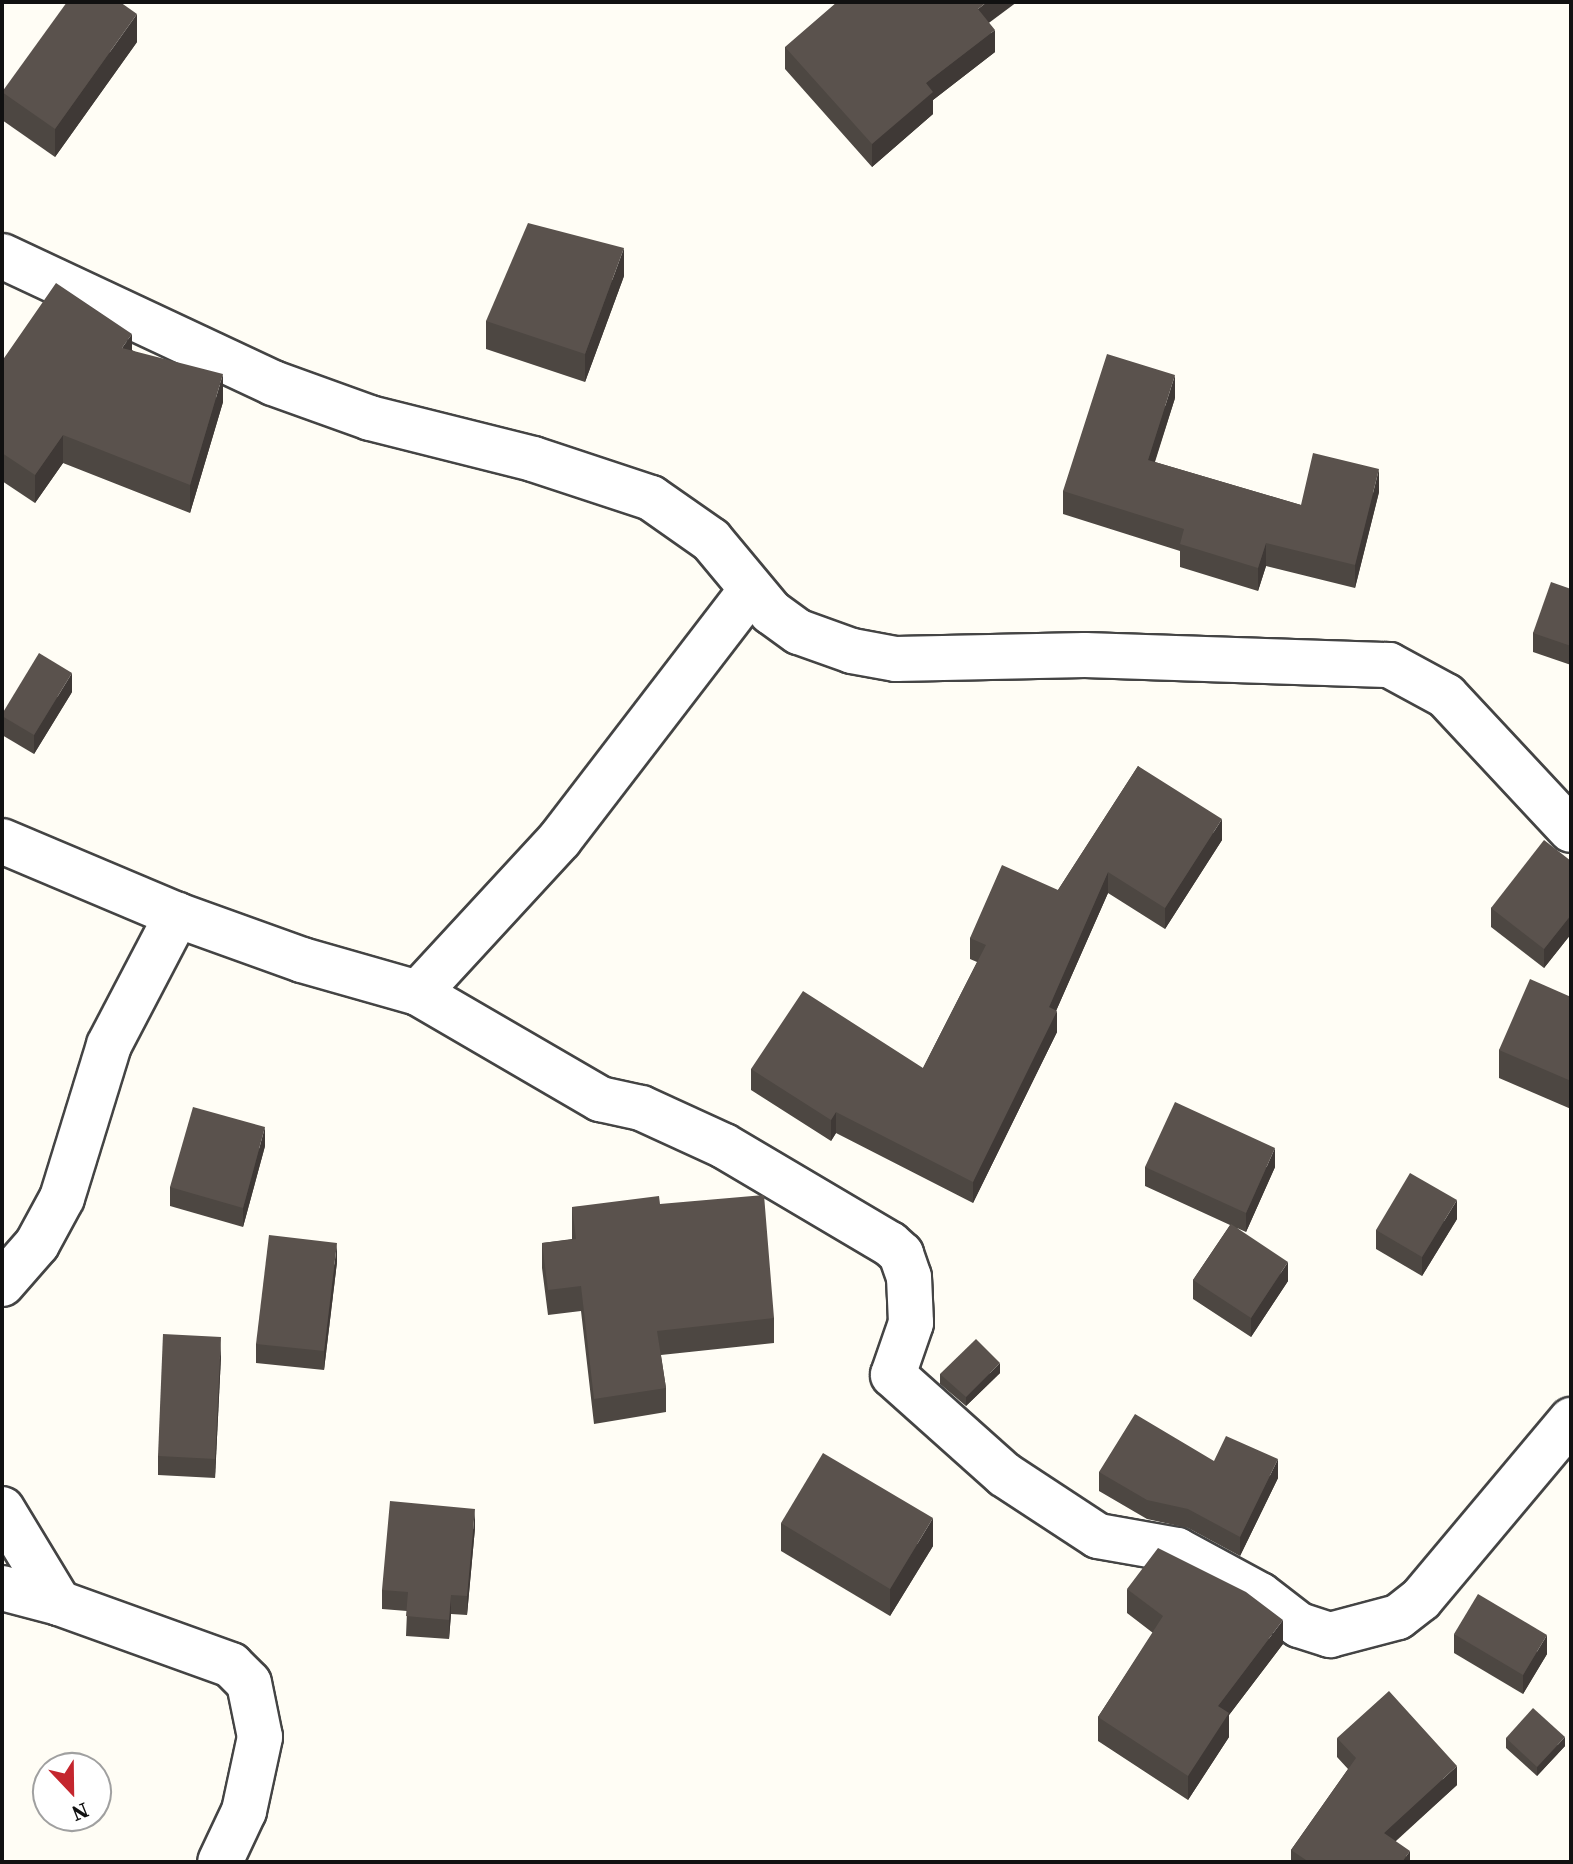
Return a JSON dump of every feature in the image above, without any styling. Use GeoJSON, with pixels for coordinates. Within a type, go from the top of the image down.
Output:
{"type":"FeatureCollection","features":[{"type":"Feature","properties":{"kind":"street"},"geometry":{"type":"LineString","coordinates":[[2,256],[273,383],[370,418],[533,459],[651,498],[711,540],[751,590],[799,632],[852,651],[896,659],[1085,655],[1389,665],[1446,696],[1571,830]]}},
{"type":"Feature","properties":{"kind":"street"},"geometry":{"type":"LineString","coordinates":[[418,993],[560,839],[751,590]]}},
{"type":"Feature","properties":{"kind":"street"},"geometry":{"type":"LineString","coordinates":[[2,841],[177,915],[302,960],[418,993],[600,1099],[641,1108],[724,1146],[890,1244],[901,1254],[909,1277],[911,1323],[893,1375],[1005,1475],[1098,1536],[1177,1550],[1260,1595],[1299,1625],[1330,1635],[1398,1617],[1421,1599],[1571,1420]]}},
{"type":"Feature","properties":{"kind":"street"},"geometry":{"type":"LineString","coordinates":[[2,1284],[37,1244],[62,1198],[109,1045],[177,915]]}},
{"type":"Feature","properties":{"kind":"street"},"geometry":{"type":"LineString","coordinates":[[2,1509],[59,1603]]}},
{"type":"Feature","properties":{"kind":"street"},"geometry":{"type":"LineString","coordinates":[[2,1588],[59,1603],[231,1665],[249,1683],[260,1737],[244,1811],[220,1862]]}},
{"type":"Feature","properties":{"kind":"building"},"geometry":{"type":"Polygon","coordinates":[[[67,2],[120,2],[137,14],[55,129],[2,92],[67,2]]]}},
{"type":"Feature","properties":{"kind":"building"},"geometry":{"type":"Polygon","coordinates":[[[837,2],[987,2],[978,9],[995,30],[926,83],[933,92],[872,144],[785,47],[837,2]]]}},
{"type":"Feature","properties":{"kind":"building"},"geometry":{"type":"Polygon","coordinates":[[[528,223],[624,248],[585,354],[486,321],[528,223]]]}},
{"type":"Feature","properties":{"kind":"building"},"geometry":{"type":"Polygon","coordinates":[[[56,283],[132,334],[122,348],[223,374],[190,485],[63,435],[35,475],[2,453],[2,361],[56,283]]]}},
{"type":"Feature","properties":{"kind":"building"},"geometry":{"type":"Polygon","coordinates":[[[1107,354],[1175,375],[1148,460],[1301,505],[1313,453],[1379,469],[1355,565],[1266,543],[1258,568],[1180,544],[1184,529],[1063,491],[1107,354]]]}},
{"type":"Feature","properties":{"kind":"building"},"geometry":{"type":"Polygon","coordinates":[[[1551,582],[1571,589],[1571,646],[1533,633],[1551,582]]]}},
{"type":"Feature","properties":{"kind":"building"},"geometry":{"type":"Polygon","coordinates":[[[39,653],[72,673],[34,735],[2,714],[39,653]]]}},
{"type":"Feature","properties":{"kind":"building"},"geometry":{"type":"Polygon","coordinates":[[[1138,766],[1222,819],[1165,908],[1108,872],[1049,1007],[1057,1011],[973,1182],[836,1112],[831,1120],[751,1069],[803,991],[923,1068],[986,945],[970,938],[1002,865],[1058,890],[1138,766]]]}},
{"type":"Feature","properties":{"kind":"building"},"geometry":{"type":"Polygon","coordinates":[[[1544,840],[1571,861],[1571,915],[1544,949],[1491,908],[1544,840]]]}},
{"type":"Feature","properties":{"kind":"building"},"geometry":{"type":"Polygon","coordinates":[[[1530,979],[1571,997],[1571,1081],[1499,1050],[1530,979]]]}},
{"type":"Feature","properties":{"kind":"building"},"geometry":{"type":"Polygon","coordinates":[[[1175,1102],[1275,1148],[1246,1213],[1145,1167],[1175,1102]]]}},
{"type":"Feature","properties":{"kind":"building"},"geometry":{"type":"Polygon","coordinates":[[[193,1107],[265,1127],[243,1208],[170,1187],[193,1107]]]}},
{"type":"Feature","properties":{"kind":"building"},"geometry":{"type":"Polygon","coordinates":[[[1410,1173],[1457,1200],[1422,1257],[1376,1230],[1410,1173]]]}},
{"type":"Feature","properties":{"kind":"building"},"geometry":{"type":"Polygon","coordinates":[[[764,1195],[774,1318],[657,1331],[666,1388],[594,1399],[581,1286],[548,1290],[542,1243],[576,1239],[572,1207],[659,1196],[660,1204],[764,1195]]]}},
{"type":"Feature","properties":{"kind":"building"},"geometry":{"type":"Polygon","coordinates":[[[1231,1224],[1288,1262],[1251,1318],[1193,1280],[1231,1224]]]}},
{"type":"Feature","properties":{"kind":"building"},"geometry":{"type":"Polygon","coordinates":[[[269,1235],[337,1243],[324,1351],[256,1344],[269,1235]]]}},
{"type":"Feature","properties":{"kind":"building"},"geometry":{"type":"Polygon","coordinates":[[[163,1334],[221,1337],[215,1459],[158,1456],[163,1334]]]}},
{"type":"Feature","properties":{"kind":"building"},"geometry":{"type":"Polygon","coordinates":[[[976,1339],[1000,1363],[966,1397],[940,1374],[976,1339]]]}},
{"type":"Feature","properties":{"kind":"building"},"geometry":{"type":"Polygon","coordinates":[[[1135,1414],[1214,1461],[1226,1436],[1278,1459],[1240,1537],[1188,1509],[1147,1500],[1099,1472],[1135,1414]]]}},
{"type":"Feature","properties":{"kind":"building"},"geometry":{"type":"Polygon","coordinates":[[[823,1453],[933,1518],[890,1589],[781,1523],[823,1453]]]}},
{"type":"Feature","properties":{"kind":"building"},"geometry":{"type":"Polygon","coordinates":[[[390,1501],[475,1509],[467,1596],[451,1595],[449,1620],[406,1616],[408,1592],[382,1590],[390,1501]]]}},
{"type":"Feature","properties":{"kind":"building"},"geometry":{"type":"Polygon","coordinates":[[[1158,1548],[1246,1592],[1283,1620],[1218,1706],[1229,1713],[1188,1776],[1098,1717],[1163,1616],[1127,1589],[1158,1548]]]}},
{"type":"Feature","properties":{"kind":"building"},"geometry":{"type":"Polygon","coordinates":[[[1478,1594],[1547,1635],[1523,1675],[1454,1634],[1478,1594]]]}},
{"type":"Feature","properties":{"kind":"building"},"geometry":{"type":"Polygon","coordinates":[[[1389,1691],[1457,1766],[1384,1833],[1410,1851],[1402,1862],[1309,1862],[1291,1850],[1356,1758],[1337,1738],[1389,1691]]]}},
{"type":"Feature","properties":{"kind":"building"},"geometry":{"type":"Polygon","coordinates":[[[1533,1708],[1565,1737],[1537,1767],[1506,1738],[1533,1708]]]}}]}
